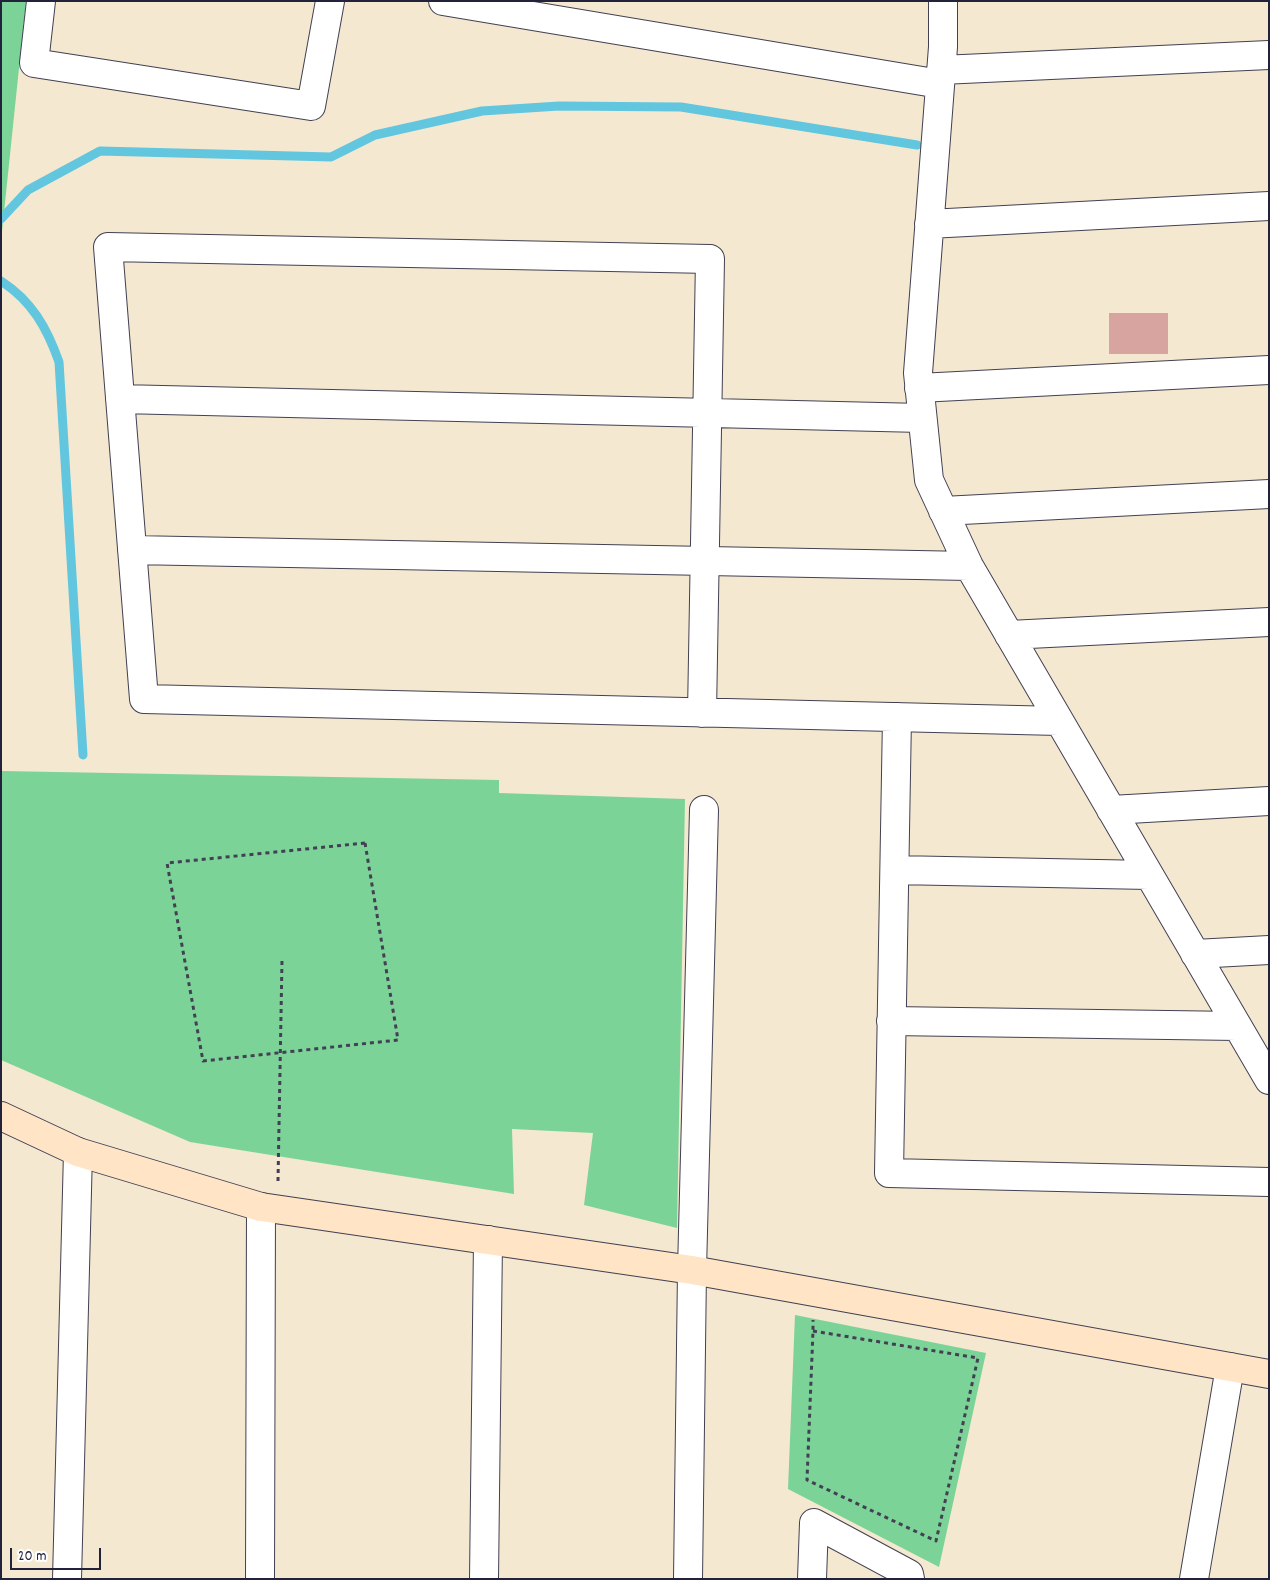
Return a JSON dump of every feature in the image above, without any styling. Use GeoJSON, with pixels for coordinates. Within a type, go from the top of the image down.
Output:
{"type":"FeatureCollection","features":[{"type":"Feature","properties":{"kind":"main road"},"geometry":{"type":"LineString","coordinates":[[1,1116],[78,1152],[269,1208],[692,1270],[1269,1374]]}},
{"type":"Feature","properties":{"kind":"street"},"geometry":{"type":"LineString","coordinates":[[41,1],[34,63],[311,106],[330,1]]}},
{"type":"Feature","properties":{"kind":"street"},"geometry":{"type":"LineString","coordinates":[[444,1],[941,77],[1269,55]]}},
{"type":"Feature","properties":{"kind":"street"},"geometry":{"type":"LineString","coordinates":[[944,1],[941,77],[918,373],[929,480],[969,566],[1269,1080]]}},
{"type":"Feature","properties":{"kind":"street"},"geometry":{"type":"LineString","coordinates":[[929,224],[1269,206]]}},
{"type":"Feature","properties":{"kind":"street"},"geometry":{"type":"LineString","coordinates":[[702,713],[710,259],[108,247],[144,699],[702,713],[1059,721]]}},
{"type":"Feature","properties":{"kind":"street"},"geometry":{"type":"LineString","coordinates":[[919,388],[1269,370]]}},
{"type":"Feature","properties":{"kind":"street"},"geometry":{"type":"LineString","coordinates":[[120,399],[922,418]]}},
{"type":"Feature","properties":{"kind":"street"},"geometry":{"type":"LineString","coordinates":[[943,511],[1269,494]]}},
{"type":"Feature","properties":{"kind":"street"},"geometry":{"type":"LineString","coordinates":[[132,550],[969,566]]}},
{"type":"Feature","properties":{"kind":"street"},"geometry":{"type":"LineString","coordinates":[[1009,635],[1269,622]]}},
{"type":"Feature","properties":{"kind":"street"},"geometry":{"type":"LineString","coordinates":[[897,717],[888,1173],[1269,1182]]}},
{"type":"Feature","properties":{"kind":"street"},"geometry":{"type":"LineString","coordinates":[[1111,810],[1269,801]]}},
{"type":"Feature","properties":{"kind":"street"},"geometry":{"type":"LineString","coordinates":[[688,1579],[692,1270],[704,810]]}},
{"type":"Feature","properties":{"kind":"street"},"geometry":{"type":"LineString","coordinates":[[895,870],[1149,875]]}},
{"type":"Feature","properties":{"kind":"street"},"geometry":{"type":"LineString","coordinates":[[1195,954],[1269,950]]}},
{"type":"Feature","properties":{"kind":"street"},"geometry":{"type":"LineString","coordinates":[[891,1021],[1237,1026]]}},
{"type":"Feature","properties":{"kind":"street"},"geometry":{"type":"LineString","coordinates":[[68,1579],[78,1152]]}},
{"type":"Feature","properties":{"kind":"street"},"geometry":{"type":"LineString","coordinates":[[260,1579],[269,1208]]}},
{"type":"Feature","properties":{"kind":"street"},"geometry":{"type":"LineString","coordinates":[[484,1579],[488,1240]]}},
{"type":"Feature","properties":{"kind":"street"},"geometry":{"type":"LineString","coordinates":[[1194,1579],[1230,1367]]}},
{"type":"Feature","properties":{"kind":"street"},"geometry":{"type":"LineString","coordinates":[[812,1579],[814,1523],[909,1574],[910,1579]]}},
{"type":"Feature","properties":{"kind":"path"},"geometry":{"type":"LineString","coordinates":[[365,843],[398,1040],[280,1052],[204,1060],[168,863],[365,843]]}},
{"type":"Feature","properties":{"kind":"path"},"geometry":{"type":"LineString","coordinates":[[269,1208],[280,1052],[282,960]]}},
{"type":"Feature","properties":{"kind":"path"},"geometry":{"type":"LineString","coordinates":[[813,1331],[978,1358],[936,1541],[807,1480],[813,1331],[815,1292]]}},
{"type":"Feature","properties":{"kind":"green space"},"geometry":{"type":"Polygon","coordinates":[[[1,1],[26,1],[1,241],[1,1]]]}},
{"type":"Feature","properties":{"kind":"green space"},"geometry":{"type":"Polygon","coordinates":[[[1,771],[499,780],[499,793],[685,799],[677,1228],[584,1205],[593,1133],[512,1129],[514,1194],[190,1142],[1,1060],[1,771]]]}},
{"type":"Feature","properties":{"kind":"green space"},"geometry":{"type":"Polygon","coordinates":[[[795,1315],[986,1353],[939,1567],[788,1489],[795,1315]]]}},
{"type":"Feature","properties":{"kind":"building"},"geometry":{"type":"Polygon","coordinates":[[[1109,313],[1168,313],[1168,354],[1109,354],[1109,313]]]}},
{"type":"Feature","properties":{"kind":"waterway"},"geometry":{"type":"LineString","coordinates":[[1,219],[28,190],[100,151],[331,157],[375,135],[482,111],[559,106],[681,107],[917,145]]}},
{"type":"Feature","properties":{"kind":"waterway"},"geometry":{"type":"LineString","coordinates":[[1,281],[30,306],[44,327],[59,362],[83,755]]}}]}
